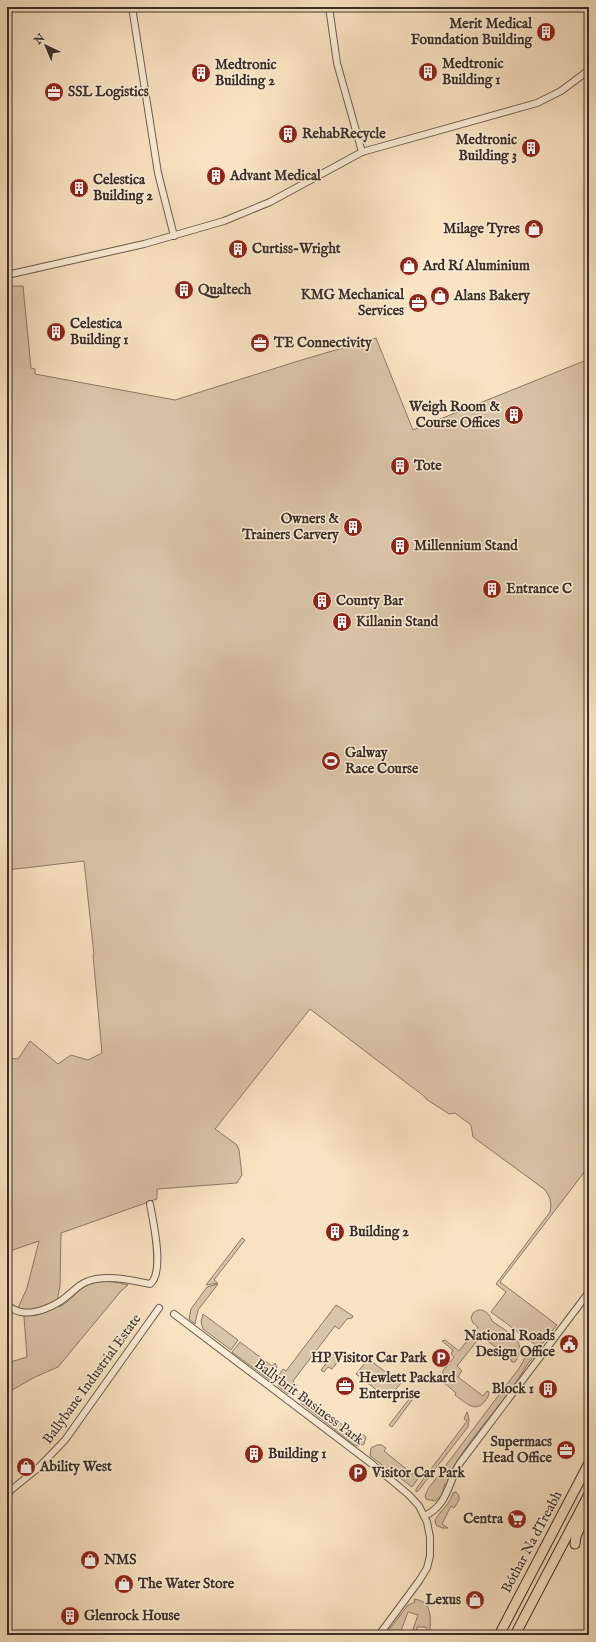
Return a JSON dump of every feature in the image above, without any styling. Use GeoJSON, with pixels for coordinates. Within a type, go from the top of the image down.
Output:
{"type":"FeatureCollection","features":[{"type":"Feature","properties":{"kind":"highway","name":"Bóthar Na dTreabh"},"geometry":{"type":"LineString","coordinates":[[499,1635],[589,1463]]}},
{"type":"Feature","properties":{"kind":"highway","name":"Bóthar Na dTreabh"},"geometry":{"type":"LineString","coordinates":[[515,1635],[589,1494]]}},
{"type":"Feature","properties":{"kind":"highway"},"geometry":{"type":"LineString","coordinates":[[575,1544],[576,1536],[589,1508]]}},
{"type":"Feature","properties":{"kind":"street"},"geometry":{"type":"LineString","coordinates":[[132,7],[158,173],[174,236]]}},
{"type":"Feature","properties":{"kind":"street"},"geometry":{"type":"LineString","coordinates":[[329,7],[337,63],[362,152]]}},
{"type":"Feature","properties":{"kind":"street"},"geometry":{"type":"LineString","coordinates":[[7,275],[144,244],[224,221],[259,207],[362,152],[537,103],[562,91],[589,70]]}},
{"type":"Feature","properties":{"kind":"street"},"geometry":{"type":"LineString","coordinates":[[7,1305],[22,1312],[46,1309],[61,1301],[86,1282],[100,1279],[111,1278],[150,1284],[153,1282],[157,1272],[158,1258],[150,1204]]}},
{"type":"Feature","properties":{"kind":"street"},"geometry":{"type":"LineString","coordinates":[[424,1516],[432,1512],[445,1499],[451,1479],[460,1463],[589,1292]]}},
{"type":"Feature","properties":{"kind":"street","name":"Ballybane Industrial Estate"},"geometry":{"type":"LineString","coordinates":[[7,1495],[37,1469],[65,1440],[159,1308]]}},
{"type":"Feature","properties":{"kind":"street","name":"Ballybrit Business Park"},"geometry":{"type":"LineString","coordinates":[[174,1314],[387,1476],[411,1497],[424,1516],[429,1530],[431,1547],[427,1568],[379,1635]]}},
{"type":"Feature","properties":{"kind":"shaded area","name":"Galway Race Course"},"geometry":{"type":"Polygon","coordinates":[[[7,286],[23,286],[31,368],[35,369],[35,374],[175,400],[376,338],[413,430],[589,359],[589,1166],[500,1282],[557,1325],[543,1343],[537,1346],[491,1312],[506,1292],[496,1284],[550,1212],[551,1202],[544,1189],[473,1137],[471,1125],[455,1113],[449,1114],[426,1099],[310,1009],[215,1129],[237,1145],[242,1175],[237,1183],[157,1189],[157,1199],[61,1233],[60,1286],[57,1301],[59,1307],[81,1289],[92,1283],[104,1281],[128,1285],[121,1291],[58,1367],[35,1377],[7,1393],[7,1363],[27,1357],[24,1317],[22,1310],[18,1308],[27,1288],[39,1241],[7,1252],[7,1058],[18,1059],[30,1041],[58,1064],[71,1055],[88,1060],[102,1053],[84,861],[7,870],[7,286]]]}},
{"type":"Feature","properties":{"kind":"shaded area"},"geometry":{"type":"Polygon","coordinates":[[[242,1238],[245,1240],[214,1280],[218,1283],[206,1285],[242,1238]]]}},
{"type":"Feature","properties":{"kind":"shaded area"},"geometry":{"type":"Polygon","coordinates":[[[218,1284],[198,1310],[195,1324],[189,1319],[191,1309],[207,1287],[218,1284]]]}},
{"type":"Feature","properties":{"kind":"shaded area"},"geometry":{"type":"Polygon","coordinates":[[[336,1305],[353,1316],[352,1318],[347,1319],[339,1329],[335,1326],[293,1381],[297,1385],[288,1394],[278,1386],[280,1373],[283,1369],[286,1371],[336,1305]]]}},
{"type":"Feature","properties":{"kind":"shaded area"},"geometry":{"type":"Polygon","coordinates":[[[478,1310],[483,1310],[492,1321],[510,1333],[515,1338],[520,1348],[515,1362],[512,1362],[510,1358],[481,1336],[457,1366],[462,1371],[458,1377],[483,1396],[487,1391],[489,1392],[489,1395],[481,1405],[474,1407],[470,1406],[455,1395],[456,1393],[443,1382],[447,1377],[442,1372],[454,1357],[451,1354],[453,1350],[442,1341],[445,1340],[459,1351],[478,1327],[473,1323],[471,1318],[473,1313],[478,1310]]]}},
{"type":"Feature","properties":{"kind":"shaded area"},"geometry":{"type":"Polygon","coordinates":[[[203,1314],[238,1340],[231,1350],[203,1329],[201,1322],[203,1314]]]}},
{"type":"Feature","properties":{"kind":"shaded area"},"geometry":{"type":"Polygon","coordinates":[[[240,1342],[272,1366],[275,1363],[277,1367],[271,1381],[232,1352],[240,1342]]]}},
{"type":"Feature","properties":{"kind":"shaded area"},"geometry":{"type":"Polygon","coordinates":[[[335,1352],[341,1357],[332,1369],[328,1367],[324,1372],[321,1370],[335,1352]]]}},
{"type":"Feature","properties":{"kind":"shaded area"},"geometry":{"type":"Polygon","coordinates":[[[528,1352],[531,1352],[533,1357],[511,1390],[456,1463],[447,1484],[445,1484],[441,1496],[435,1501],[426,1499],[425,1496],[428,1489],[520,1367],[528,1352]]]}},
{"type":"Feature","properties":{"kind":"shaded area"},"geometry":{"type":"Polygon","coordinates":[[[368,1359],[401,1383],[388,1399],[356,1374],[368,1359]]]}},
{"type":"Feature","properties":{"kind":"shaded area"},"geometry":{"type":"Polygon","coordinates":[[[300,1394],[358,1437],[361,1433],[366,1437],[364,1444],[358,1446],[354,1445],[301,1403],[299,1397],[300,1394]]]}},
{"type":"Feature","properties":{"kind":"shaded area"},"geometry":{"type":"Polygon","coordinates":[[[413,1394],[415,1396],[392,1427],[389,1425],[413,1394]]]}},
{"type":"Feature","properties":{"kind":"shaded area"},"geometry":{"type":"Polygon","coordinates":[[[467,1412],[469,1419],[468,1427],[416,1492],[416,1489],[467,1421],[464,1419],[467,1412]]]}},
{"type":"Feature","properties":{"kind":"shaded area"},"geometry":{"type":"Polygon","coordinates":[[[377,1445],[382,1445],[386,1448],[384,1451],[415,1476],[418,1473],[419,1477],[412,1487],[370,1456],[371,1448],[377,1445]]]}},
{"type":"Feature","properties":{"kind":"shaded area"},"geometry":{"type":"Polygon","coordinates":[[[456,1492],[459,1496],[459,1500],[454,1508],[451,1506],[442,1524],[448,1528],[442,1528],[436,1525],[435,1520],[450,1500],[453,1493],[456,1492]]]}},
{"type":"Feature","properties":{"kind":"shaded area"},"geometry":{"type":"Polygon","coordinates":[[[414,1599],[425,1604],[430,1612],[430,1635],[427,1635],[426,1627],[417,1627],[417,1635],[411,1635],[418,1615],[408,1612],[401,1631],[397,1630],[395,1635],[385,1635],[408,1605],[415,1602],[414,1599]]]}},
{"type":"Feature","properties":{"kind":"place","name":"Merit Medical Foundation Building"},"geometry":{"type":"Point","coordinates":[546,32]}},
{"type":"Feature","properties":{"kind":"place","name":"Medtronic Building 1"},"geometry":{"type":"Point","coordinates":[428,72]}},
{"type":"Feature","properties":{"kind":"place","name":"Medtronic Building 2"},"geometry":{"type":"Point","coordinates":[201,73]}},
{"type":"Feature","properties":{"kind":"place","name":"SSL Logistics"},"geometry":{"type":"Point","coordinates":[54,92]}},
{"type":"Feature","properties":{"kind":"place","name":"RehabRecycle"},"geometry":{"type":"Point","coordinates":[288,134]}},
{"type":"Feature","properties":{"kind":"place","name":"Medtronic Building 3"},"geometry":{"type":"Point","coordinates":[531,148]}},
{"type":"Feature","properties":{"kind":"place","name":"Advant Medical"},"geometry":{"type":"Point","coordinates":[216,176]}},
{"type":"Feature","properties":{"kind":"place","name":"Celestica Building 2"},"geometry":{"type":"Point","coordinates":[79,188]}},
{"type":"Feature","properties":{"kind":"place","name":"Milage Tyres"},"geometry":{"type":"Point","coordinates":[534,229]}},
{"type":"Feature","properties":{"kind":"place","name":"Curtiss-Wright"},"geometry":{"type":"Point","coordinates":[238,249]}},
{"type":"Feature","properties":{"kind":"place","name":"Ard Rí Aluminium"},"geometry":{"type":"Point","coordinates":[409,266]}},
{"type":"Feature","properties":{"kind":"place","name":"Qualtech"},"geometry":{"type":"Point","coordinates":[184,290]}},
{"type":"Feature","properties":{"kind":"place","name":"Alans Bakery"},"geometry":{"type":"Point","coordinates":[440,296]}},
{"type":"Feature","properties":{"kind":"place","name":"KMG Mechanical Services"},"geometry":{"type":"Point","coordinates":[418,303]}},
{"type":"Feature","properties":{"kind":"place","name":"Celestica Building 1"},"geometry":{"type":"Point","coordinates":[56,332]}},
{"type":"Feature","properties":{"kind":"place","name":"TE Connectivity"},"geometry":{"type":"Point","coordinates":[260,343]}},
{"type":"Feature","properties":{"kind":"place","name":"Weigh Room & Course Offices"},"geometry":{"type":"Point","coordinates":[514,415]}},
{"type":"Feature","properties":{"kind":"place","name":"Tote"},"geometry":{"type":"Point","coordinates":[400,466]}},
{"type":"Feature","properties":{"kind":"place","name":"Owners & Trainers Carvery"},"geometry":{"type":"Point","coordinates":[353,527]}},
{"type":"Feature","properties":{"kind":"place","name":"Millennium Stand"},"geometry":{"type":"Point","coordinates":[400,546]}},
{"type":"Feature","properties":{"kind":"place","name":"Entrance C"},"geometry":{"type":"Point","coordinates":[492,589]}},
{"type":"Feature","properties":{"kind":"place","name":"County Bar"},"geometry":{"type":"Point","coordinates":[322,601]}},
{"type":"Feature","properties":{"kind":"place","name":"Killanin Stand"},"geometry":{"type":"Point","coordinates":[342,622]}},
{"type":"Feature","properties":{"kind":"place","name":"Galway Race Course"},"geometry":{"type":"Point","coordinates":[331,761]}},
{"type":"Feature","properties":{"kind":"place","name":"Building 2"},"geometry":{"type":"Point","coordinates":[335,1232]}},
{"type":"Feature","properties":{"kind":"place","name":"National Roads Design Office"},"geometry":{"type":"Point","coordinates":[569,1344]}},
{"type":"Feature","properties":{"kind":"place","name":"HP Visitor Car Park"},"geometry":{"type":"Point","coordinates":[441,1358]}},
{"type":"Feature","properties":{"kind":"place","name":"Hewlett Packard Enterprise"},"geometry":{"type":"Point","coordinates":[345,1386]}},
{"type":"Feature","properties":{"kind":"place","name":"Block 1"},"geometry":{"type":"Point","coordinates":[548,1389]}},
{"type":"Feature","properties":{"kind":"place","name":"Supermacs Head Office"},"geometry":{"type":"Point","coordinates":[566,1450]}},
{"type":"Feature","properties":{"kind":"place","name":"Building 1"},"geometry":{"type":"Point","coordinates":[254,1454]}},
{"type":"Feature","properties":{"kind":"place","name":"Ability West"},"geometry":{"type":"Point","coordinates":[26,1467]}},
{"type":"Feature","properties":{"kind":"place","name":"Visitor Car Park"},"geometry":{"type":"Point","coordinates":[358,1473]}},
{"type":"Feature","properties":{"kind":"place","name":"Centra"},"geometry":{"type":"Point","coordinates":[517,1519]}},
{"type":"Feature","properties":{"kind":"place","name":"NMS"},"geometry":{"type":"Point","coordinates":[90,1560]}},
{"type":"Feature","properties":{"kind":"place","name":"The Water Store"},"geometry":{"type":"Point","coordinates":[124,1584]}},
{"type":"Feature","properties":{"kind":"place","name":"Lexus"},"geometry":{"type":"Point","coordinates":[475,1600]}},
{"type":"Feature","properties":{"kind":"place","name":"Glenrock House"},"geometry":{"type":"Point","coordinates":[70,1616]}}]}
